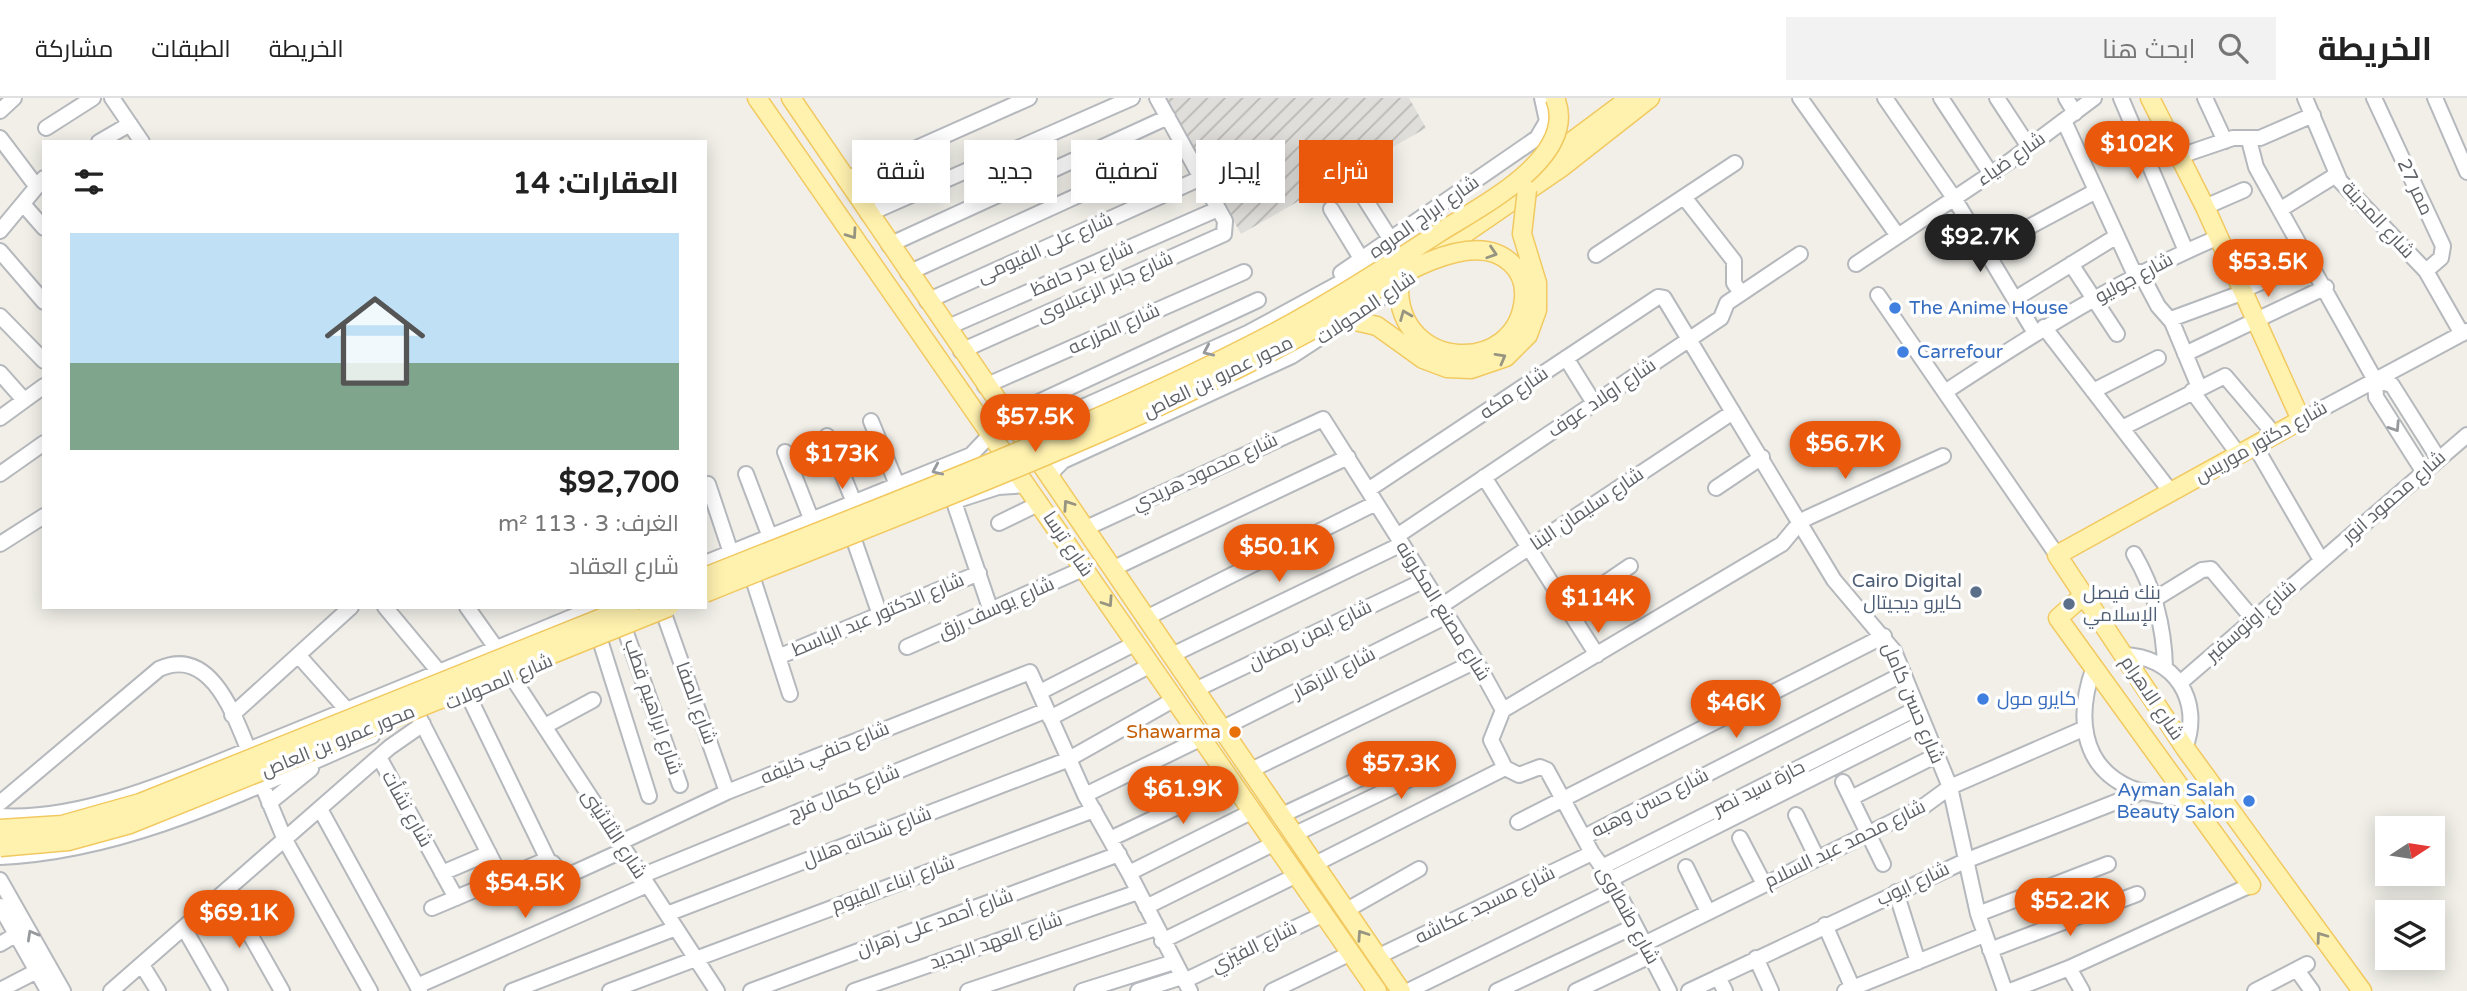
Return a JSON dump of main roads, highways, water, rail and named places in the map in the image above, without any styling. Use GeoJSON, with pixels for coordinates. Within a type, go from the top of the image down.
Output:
{"type":"FeatureCollection","features":[{"type":"Feature","properties":{"kind":"main road","name":"شارع ترسا"},"geometry":{"type":"LineString","coordinates":[[757,98],[992,433],[1375,990]]}},
{"type":"Feature","properties":{"kind":"main road","name":"شارع ترسا"},"geometry":{"type":"LineString","coordinates":[[791,98],[961,351],[1401,991]]}},
{"type":"Feature","properties":{"kind":"main road"},"geometry":{"type":"LineString","coordinates":[[1351,320],[1377,326],[1423,359],[1447,368],[1471,369],[1506,357],[1528,335],[1537,310],[1537,283],[1522,234],[1528,182],[1557,132],[1560,116],[1555,98]]}},
{"type":"Feature","properties":{"kind":"main road","name":"محور عمرو بن العاص"},"geometry":{"type":"LineString","coordinates":[[707,592],[1082,443],[1261,358],[1426,260],[1528,182],[1630,98]]}},
{"type":"Feature","properties":{"kind":"main road","name":"محور عمرو بن العاص"},"geometry":{"type":"LineString","coordinates":[[707,576],[993,462],[1207,366],[1356,286],[1528,182],[1562,167],[1650,98]]}},
{"type":"Feature","properties":{"kind":"main road","name":"شارع دكتور موريس"},"geometry":{"type":"LineString","coordinates":[[2057,555],[2301,420],[2205,207],[2150,98]]}},
{"type":"Feature","properties":{"kind":"main road"},"geometry":{"type":"LineString","coordinates":[[1399,286],[1403,314],[1412,330],[1425,343],[1442,352],[1459,355],[1484,351],[1499,343],[1515,326],[1523,307],[1524,289],[1519,273],[1507,259],[1482,250],[1426,260]]}},
{"type":"Feature","properties":{"kind":"main road","name":"شارع الاهرام"},"geometry":{"type":"LineString","coordinates":[[2057,555],[2185,748],[2362,991]]}},
{"type":"Feature","properties":{"kind":"main road","name":"شارع الاهرام"},"geometry":{"type":"LineString","coordinates":[[2084,595],[2059,618],[2251,885]]}},
{"type":"Feature","properties":{"kind":"main road","name":"محور عمرو بن العاص"},"geometry":{"type":"LineString","coordinates":[[0,829],[62,825],[140,803],[624,609]]}},
{"type":"Feature","properties":{"kind":"main road","name":"محور عمرو بن العاص"},"geometry":{"type":"LineString","coordinates":[[0,847],[68,841],[130,824],[666,611]]}},
{"type":"Feature","properties":{"kind":"place","name":"The Anime House"},"geometry":{"type":"Point","coordinates":[1895,308]}},
{"type":"Feature","properties":{"kind":"place","name":"Carrefour"},"geometry":{"type":"Point","coordinates":[1903,352]}},
{"type":"Feature","properties":{"kind":"place","name":"Cairo Digital كايرو ديجيتال"},"geometry":{"type":"Point","coordinates":[1976,592]}},
{"type":"Feature","properties":{"kind":"place","name":"بنك فيصل الإسلامي"},"geometry":{"type":"Point","coordinates":[2069,604]}},
{"type":"Feature","properties":{"kind":"place","name":"كايرو مول"},"geometry":{"type":"Point","coordinates":[1983,699]}},
{"type":"Feature","properties":{"kind":"place","name":"Shawarma"},"geometry":{"type":"Point","coordinates":[1235,732]}},
{"type":"Feature","properties":{"kind":"place","name":"Ayman Salah Beauty Salon"},"geometry":{"type":"Point","coordinates":[2249,801]}}]}
